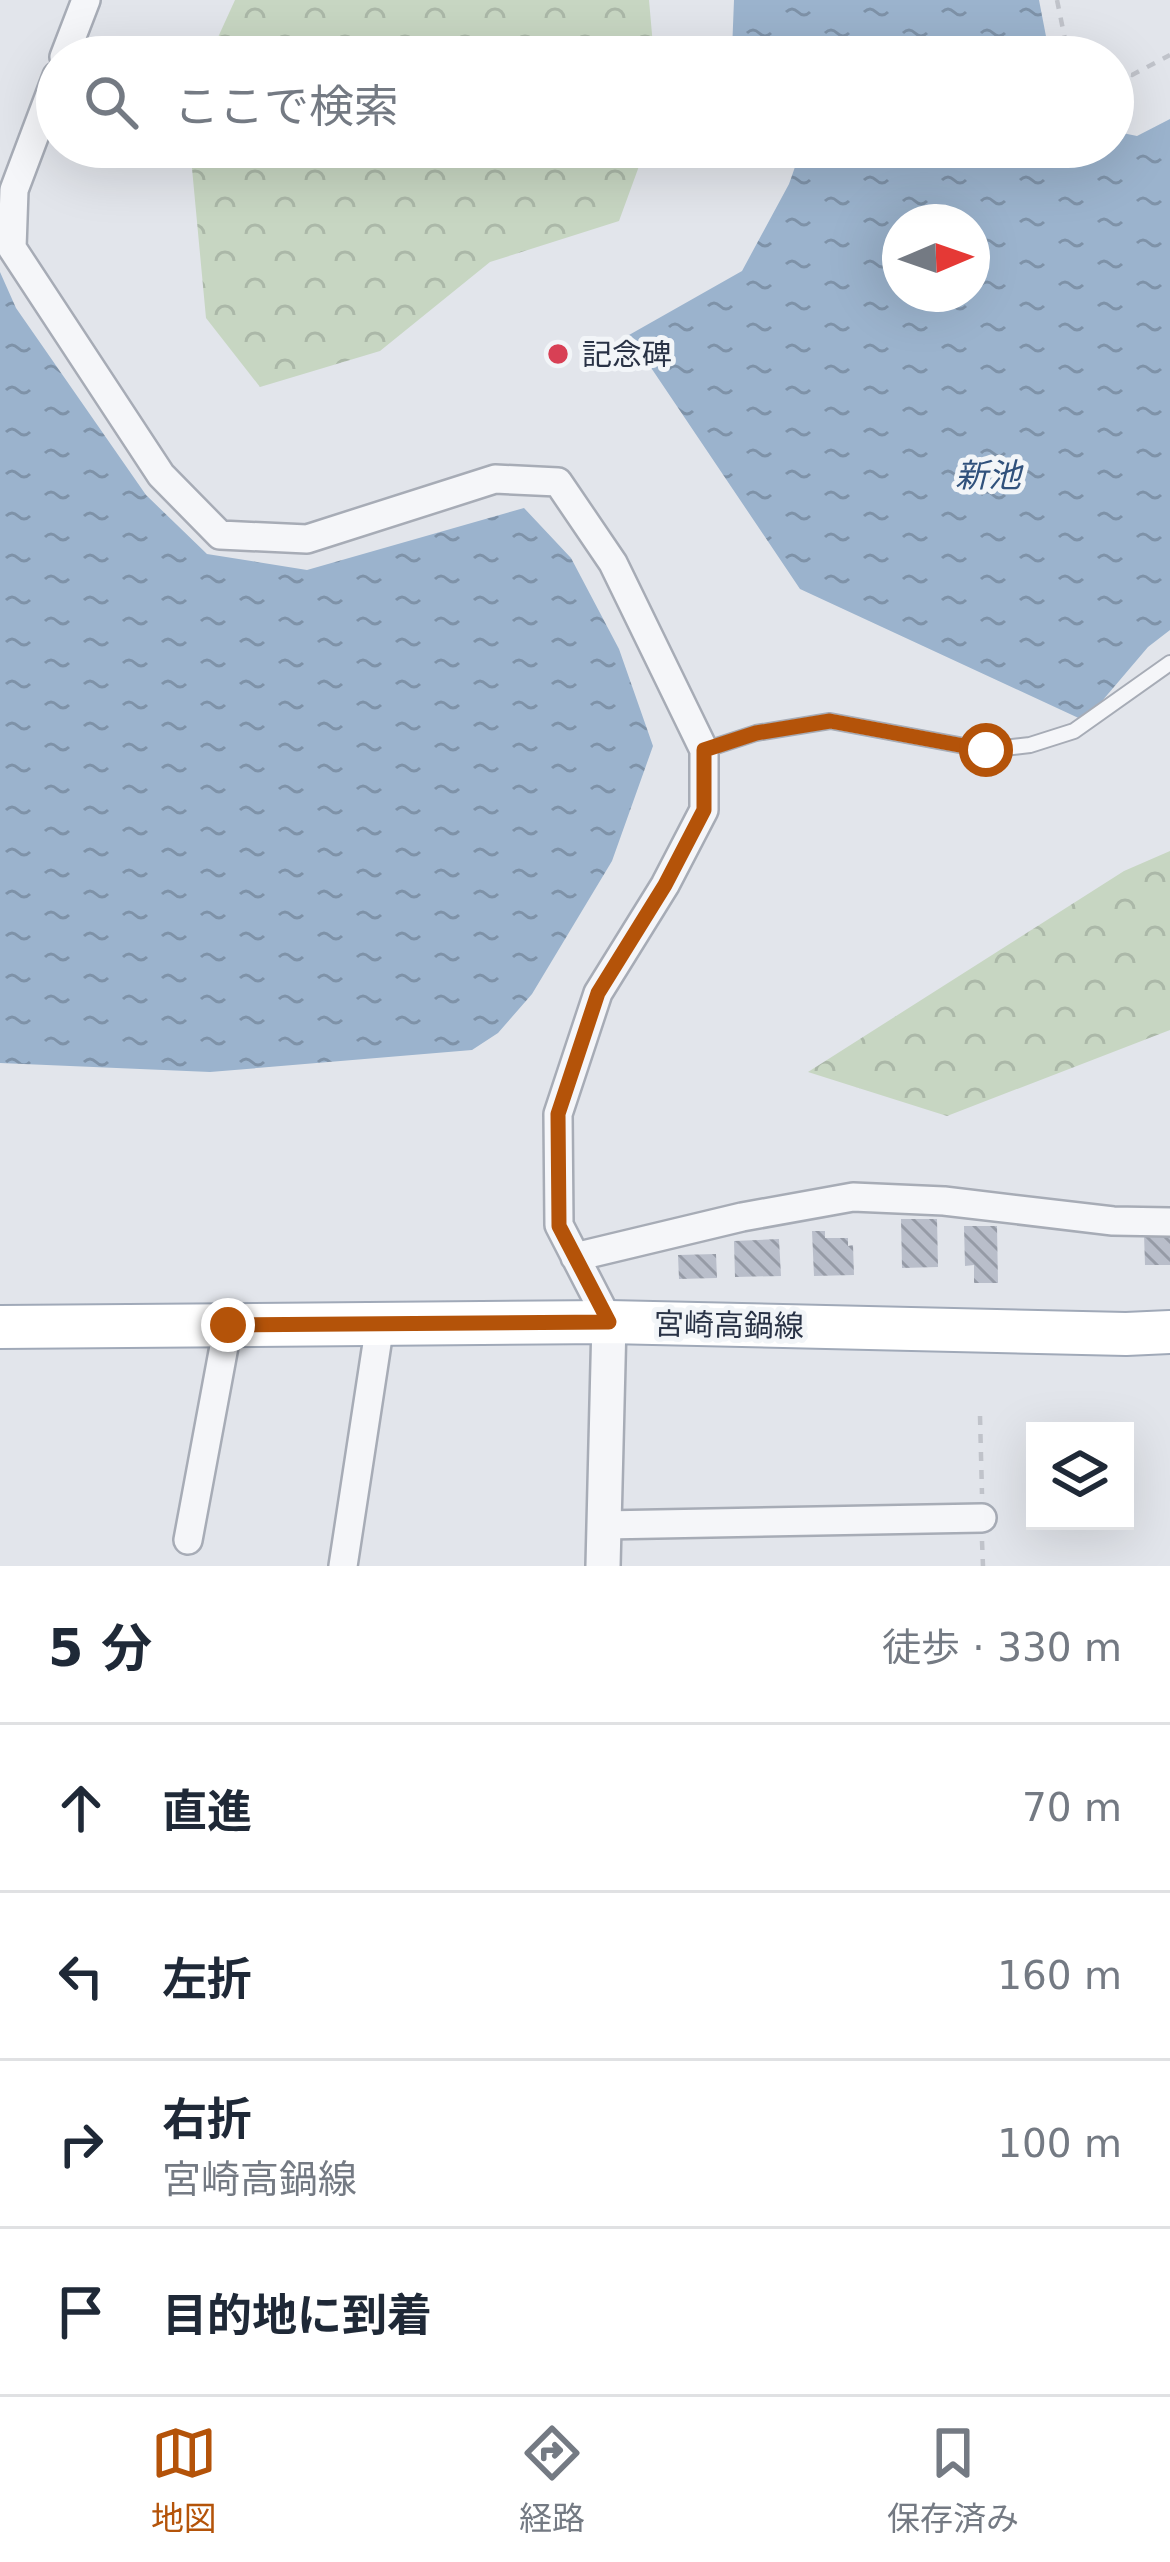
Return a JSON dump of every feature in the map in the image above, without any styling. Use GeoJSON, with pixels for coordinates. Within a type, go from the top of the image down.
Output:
{"type":"FeatureCollection","features":[{"type":"Feature","properties":{"kind":"main road","name":"宮崎高鍋線"},"geometry":{"type":"LineString","coordinates":[[0,1327],[609,1322],[1170,1332]]}},
{"type":"Feature","properties":{"kind":"street"},"geometry":{"type":"LineString","coordinates":[[72,36],[86,0]]}},
{"type":"Feature","properties":{"kind":"street"},"geometry":{"type":"LineString","coordinates":[[36,132],[14,190],[12,248],[161,475],[220,535],[307,538],[495,479],[558,482],[613,562],[704,750],[704,810],[665,885],[598,993],[558,1114],[559,1226],[609,1322],[603,1566]]}},
{"type":"Feature","properties":{"kind":"street"},"geometry":{"type":"LineString","coordinates":[[575,1257],[742,1217],[853,1197],[1170,1222]]}},
{"type":"Feature","properties":{"kind":"street"},"geometry":{"type":"LineString","coordinates":[[343,1566],[380,1324]]}},
{"type":"Feature","properties":{"kind":"street"},"geometry":{"type":"LineString","coordinates":[[188,1540],[228,1325]]}},
{"type":"Feature","properties":{"kind":"street"},"geometry":{"type":"LineString","coordinates":[[604,1526],[982,1518]]}},
{"type":"Feature","properties":{"kind":"lane"},"geometry":{"type":"LineString","coordinates":[[704,750],[756,733],[830,721],[986,750],[1030,746],[1074,731],[1170,663]]}},
{"type":"Feature","properties":{"kind":"path"},"geometry":{"type":"LineString","coordinates":[[1057,0],[1064,36]]}},
{"type":"Feature","properties":{"kind":"path"},"geometry":{"type":"LineString","coordinates":[[1134,74],[1170,55]]}},
{"type":"Feature","properties":{"kind":"green space"},"geometry":{"type":"Polygon","coordinates":[[[235,0],[649,0],[652,36],[219,36],[235,0]]]}},
{"type":"Feature","properties":{"kind":"green space"},"geometry":{"type":"Polygon","coordinates":[[[192,168],[638,168],[619,221],[490,262],[380,351],[260,387],[206,318],[192,168]]]}},
{"type":"Feature","properties":{"kind":"green space"},"geometry":{"type":"Polygon","coordinates":[[[1170,851],[1170,1030],[947,1116],[808,1072],[1124,871],[1170,851]]]}},
{"type":"Feature","properties":{"kind":"water"},"geometry":{"type":"Polygon","coordinates":[[[734,0],[1039,0],[1046,36],[733,36],[734,0]]]}},
{"type":"Feature","properties":{"kind":"water","name":"新池"},"geometry":{"type":"Polygon","coordinates":[[[1170,119],[1170,630],[1148,647],[1085,721],[800,589],[629,335],[742,271],[795,168],[1134,168],[1134,135],[1170,119]]]}},
{"type":"Feature","properties":{"kind":"water"},"geometry":{"type":"Polygon","coordinates":[[[0,272],[16,308],[146,495],[207,554],[307,570],[524,508],[571,558],[619,649],[653,746],[612,861],[532,994],[498,1033],[472,1050],[210,1072],[0,1063],[0,272]]]}},
{"type":"Feature","properties":{"kind":"building"},"geometry":{"type":"Polygon","coordinates":[[[901,1219],[937,1219],[938,1267],[902,1268],[901,1219]]]}},
{"type":"Feature","properties":{"kind":"building"},"geometry":{"type":"Polygon","coordinates":[[[964,1226],[997,1226],[998,1283],[974,1283],[974,1265],[965,1266],[964,1226]]]}},
{"type":"Feature","properties":{"kind":"building"},"geometry":{"type":"Polygon","coordinates":[[[812,1231],[825,1231],[825,1238],[848,1238],[848,1246],[853,1245],[854,1275],[814,1276],[812,1231]]]}},
{"type":"Feature","properties":{"kind":"building"},"geometry":{"type":"Polygon","coordinates":[[[1144,1234],[1170,1234],[1170,1265],[1145,1265],[1144,1234]]]}},
{"type":"Feature","properties":{"kind":"building"},"geometry":{"type":"Polygon","coordinates":[[[779,1239],[781,1276],[735,1277],[734,1241],[779,1239]]]}},
{"type":"Feature","properties":{"kind":"building"},"geometry":{"type":"Polygon","coordinates":[[[716,1254],[717,1278],[679,1279],[678,1255],[716,1254]]]}},
{"type":"Feature","properties":{"kind":"place","name":"記念碑"},"geometry":{"type":"Point","coordinates":[558,354]}},
{"type":"Feature","properties":{"kind":"route"},"geometry":{"type":"LineString","coordinates":[[228,1325],[609,1322],[559,1226],[558,1114],[598,993],[665,885],[704,810],[704,750],[756,733],[830,721],[986,750]]}}]}
